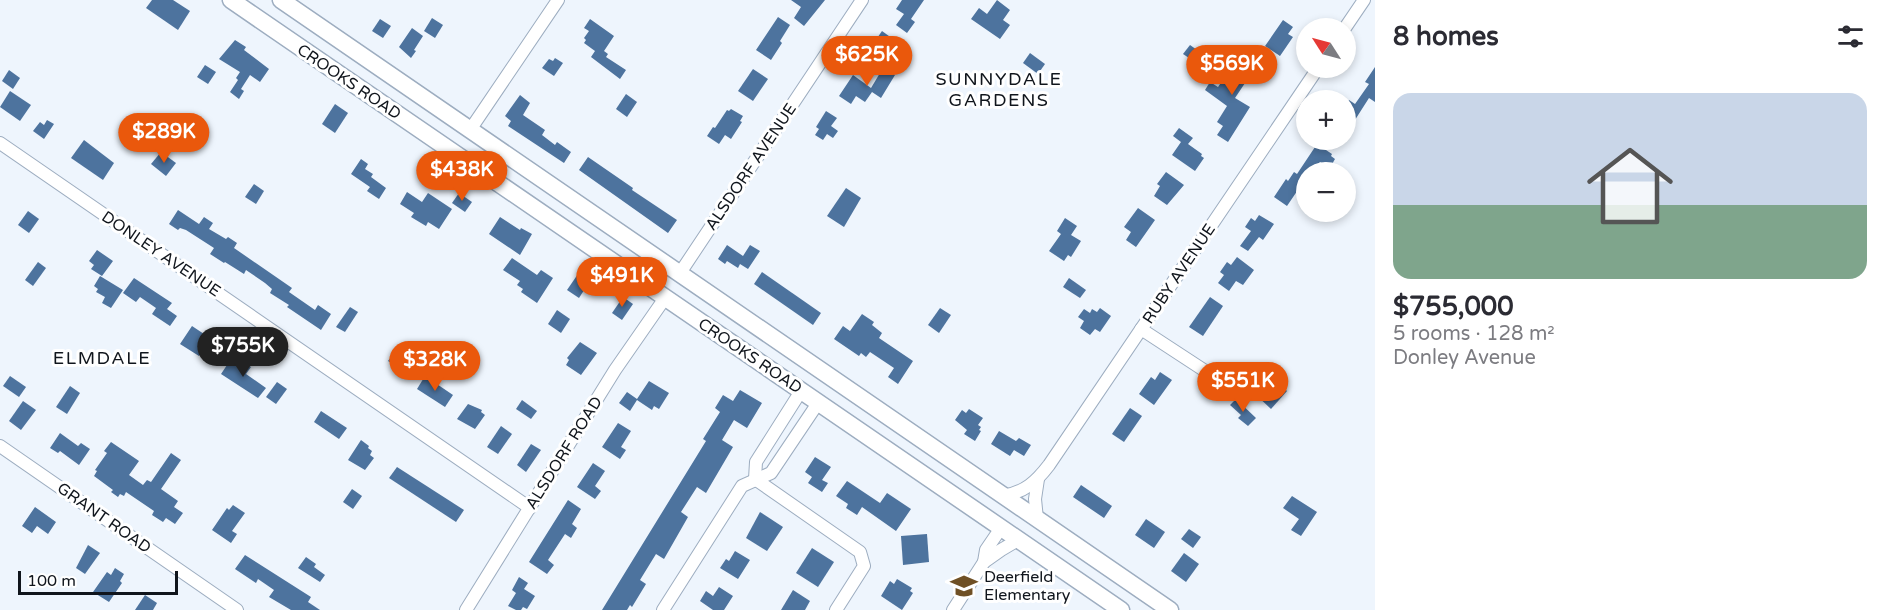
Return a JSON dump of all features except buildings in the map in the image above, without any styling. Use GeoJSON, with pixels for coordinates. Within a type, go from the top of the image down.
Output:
{"type":"FeatureCollection","features":[{"type":"Feature","properties":{"kind":"main road","name":"CROOKS ROAD"},"geometry":{"type":"LineString","coordinates":[[231,0],[1121,610]]}},
{"type":"Feature","properties":{"kind":"main road","name":"CROOKS ROAD"},"geometry":{"type":"LineString","coordinates":[[280,0],[1170,610]]}},
{"type":"Feature","properties":{"kind":"main road"},"geometry":{"type":"LineString","coordinates":[[444,147],[462,148],[470,141],[470,130]]}},
{"type":"Feature","properties":{"kind":"main road"},"geometry":{"type":"LineString","coordinates":[[565,230],[574,216],[582,213],[595,215]]}},
{"type":"Feature","properties":{"kind":"main road"},"geometry":{"type":"LineString","coordinates":[[856,430],[870,433],[877,431],[882,428],[886,416]]}},
{"type":"Feature","properties":{"kind":"main road"},"geometry":{"type":"LineString","coordinates":[[1001,528],[1007,522],[1019,518],[1037,519]]}},
{"type":"Feature","properties":{"kind":"street"},"geometry":{"type":"LineString","coordinates":[[470,130],[558,0]]}},
{"type":"Feature","properties":{"kind":"street","name":"ALSDORF AVENUE"},"geometry":{"type":"LineString","coordinates":[[680,273],[862,0]]}},
{"type":"Feature","properties":{"kind":"street"},"geometry":{"type":"LineString","coordinates":[[1351,18],[1364,0]]}},
{"type":"Feature","properties":{"kind":"street","name":"RUBY AVENUE"},"geometry":{"type":"LineString","coordinates":[[1003,496],[1022,491],[1038,479],[1311,78]]}},
{"type":"Feature","properties":{"kind":"street","name":"DONLEY AVENUE"},"geometry":{"type":"LineString","coordinates":[[0,144],[530,508]]}},
{"type":"Feature","properties":{"kind":"street","name":"ALSDORF ROAD"},"geometry":{"type":"LineString","coordinates":[[466,610],[615,370],[665,298]]}},
{"type":"Feature","properties":{"kind":"street"},"geometry":{"type":"LineString","coordinates":[[1141,330],[1222,382],[1239,383]]}},
{"type":"Feature","properties":{"kind":"street"},"geometry":{"type":"LineString","coordinates":[[755,479],[756,462],[801,391]]}},
{"type":"Feature","properties":{"kind":"street"},"geometry":{"type":"LineString","coordinates":[[663,610],[742,486],[771,473],[818,403]]}},
{"type":"Feature","properties":{"kind":"street","name":"GRANT ROAD"},"geometry":{"type":"LineString","coordinates":[[0,446],[237,610]]}},
{"type":"Feature","properties":{"kind":"street"},"geometry":{"type":"LineString","coordinates":[[755,479],[861,552],[864,566],[836,610]]}},
{"type":"Feature","properties":{"kind":"street"},"geometry":{"type":"LineString","coordinates":[[1037,519],[1035,499],[1038,479]]}},
{"type":"Feature","properties":{"kind":"street"},"geometry":{"type":"LineString","coordinates":[[984,562],[986,550],[1001,528]]}},
{"type":"Feature","properties":{"kind":"street"},"geometry":{"type":"LineString","coordinates":[[953,610],[984,562],[1018,540]]}},
{"type":"Feature","properties":{"kind":"place","name":"Deerfield Elementary"},"geometry":{"type":"Point","coordinates":[964,586]}},
{"type":"Feature","properties":{"kind":"district","name":"SUNNYDALE GARDENS"},"geometry":{"type":"Point","coordinates":[999,89]}},
{"type":"Feature","properties":{"kind":"district","name":"ELMDALE"},"geometry":{"type":"Point","coordinates":[102,358]}}]}
